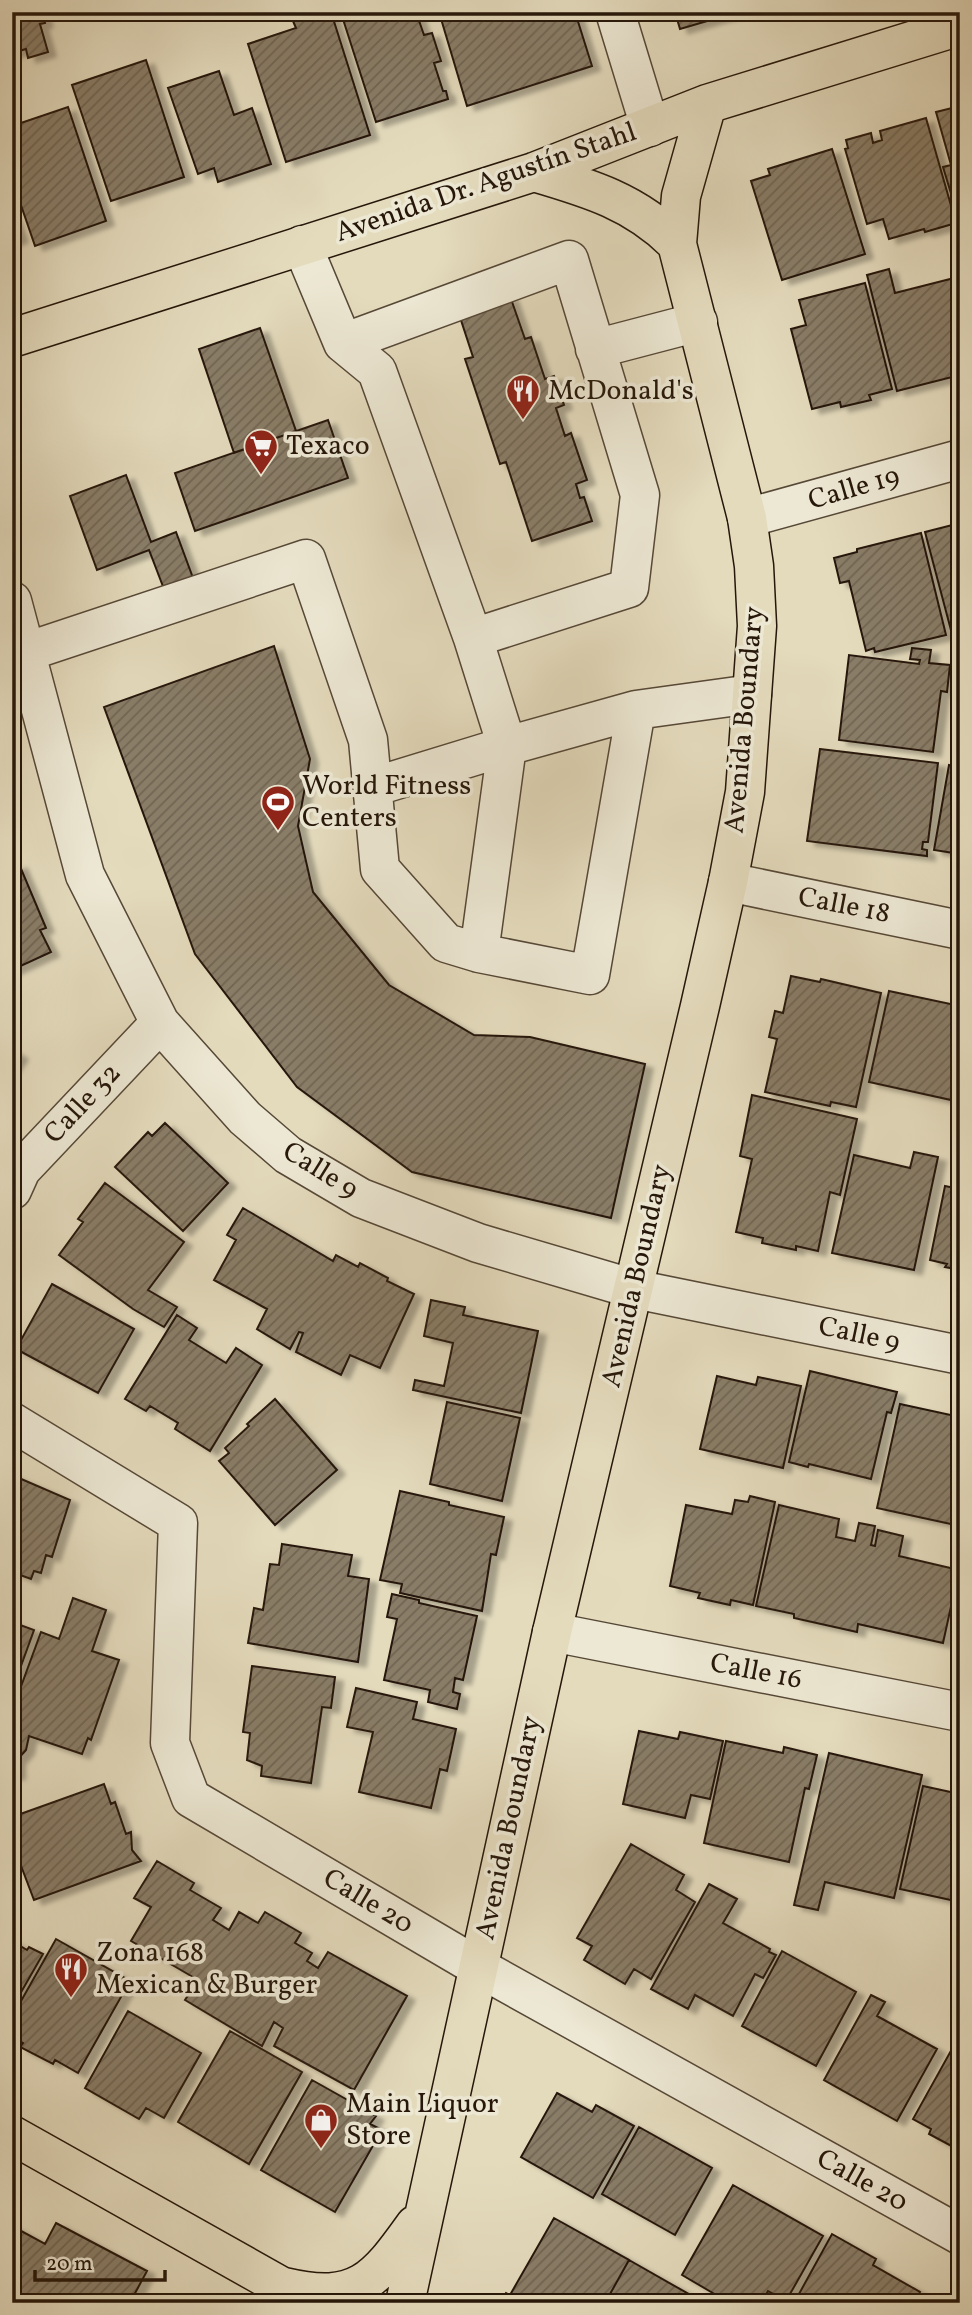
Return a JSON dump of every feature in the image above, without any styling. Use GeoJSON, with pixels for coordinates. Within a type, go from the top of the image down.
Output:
{"type":"FeatureCollection","features":[{"type":"Feature","properties":{"kind":"highway","name":"Avenida Dr. Agustín Stahl"},"geometry":{"type":"LineString","coordinates":[[12,338],[534,172],[707,104],[960,26]]}},
{"type":"Feature","properties":{"kind":"highway","name":"Avenida Boundary"},"geometry":{"type":"LineString","coordinates":[[405,2303],[552,1632],[728,883],[745,792],[757,626],[754,566],[747,518],[677,244],[681,196],[707,104]]}},
{"type":"Feature","properties":{"kind":"highway"},"geometry":{"type":"LineString","coordinates":[[534,172],[599,192],[624,204],[658,225],[677,244]]}},
{"type":"Feature","properties":{"kind":"highway"},"geometry":{"type":"LineString","coordinates":[[12,2135],[296,2295],[335,2292],[361,2286],[385,2267],[424,2213]]}},
{"type":"Feature","properties":{"kind":"street"},"geometry":{"type":"LineString","coordinates":[[615,12],[650,127]]}},
{"type":"Feature","properties":{"kind":"street"},"geometry":{"type":"LineString","coordinates":[[302,245],[343,342],[377,371],[473,638],[507,746],[479,953]]}},
{"type":"Feature","properties":{"kind":"street"},"geometry":{"type":"LineString","coordinates":[[343,342],[569,260],[640,495],[629,588],[473,638]]}},
{"type":"Feature","properties":{"kind":"street"},"geometry":{"type":"LineString","coordinates":[[595,349],[698,322]]}},
{"type":"Feature","properties":{"kind":"street","name":"Calle 19"},"geometry":{"type":"LineString","coordinates":[[747,518],[960,459]]}},
{"type":"Feature","properties":{"kind":"street"},"geometry":{"type":"LineString","coordinates":[[26,652],[306,559],[368,740],[380,869],[446,943],[479,953],[590,975],[636,710]]}},
{"type":"Feature","properties":{"kind":"street","name":"Calle 9"},"geometry":{"type":"LineString","coordinates":[[12,601],[85,875],[160,1023],[245,1118],[288,1155],[361,1198],[478,1243],[634,1289],[960,1355]]}},
{"type":"Feature","properties":{"kind":"street"},"geometry":{"type":"LineString","coordinates":[[373,787],[636,710],[752,694]]}},
{"type":"Feature","properties":{"kind":"street","name":"Calle 18"},"geometry":{"type":"LineString","coordinates":[[728,883],[960,930]]}},
{"type":"Feature","properties":{"kind":"street","name":"Calle 32"},"geometry":{"type":"LineString","coordinates":[[12,1190],[20,1170],[160,1023]]}},
{"type":"Feature","properties":{"kind":"street","name":"Calle 20"},"geometry":{"type":"LineString","coordinates":[[12,1422],[178,1523],[170,1743],[191,1798],[478,1967],[960,2235]]}},
{"type":"Feature","properties":{"kind":"street","name":"Calle 16"},"geometry":{"type":"LineString","coordinates":[[552,1632],[960,1712]]}},
{"type":"Feature","properties":{"kind":"building"},"geometry":{"type":"Polygon","coordinates":[[[12,12],[42,12],[45,23],[40,24],[48,52],[28,58],[26,49],[12,53],[12,12]]]}},
{"type":"Feature","properties":{"kind":"building"},"geometry":{"type":"Polygon","coordinates":[[[319,12],[331,12],[370,135],[286,162],[248,44],[296,28],[293,21],[319,12]]]}},
{"type":"Feature","properties":{"kind":"building"},"geometry":{"type":"Polygon","coordinates":[[[416,12],[424,35],[432,33],[441,61],[434,63],[448,99],[376,122],[341,13],[416,12]]]}},
{"type":"Feature","properties":{"kind":"building"},"geometry":{"type":"Polygon","coordinates":[[[439,12],[575,12],[592,66],[467,106],[439,12]]]}},
{"type":"Feature","properties":{"kind":"building"},"geometry":{"type":"Polygon","coordinates":[[[675,12],[738,12],[680,29],[675,12]]]}},
{"type":"Feature","properties":{"kind":"building"},"geometry":{"type":"Polygon","coordinates":[[[146,60],[184,177],[111,201],[72,85],[146,60]]]}},
{"type":"Feature","properties":{"kind":"building"},"geometry":{"type":"Polygon","coordinates":[[[219,71],[234,115],[252,108],[271,164],[218,182],[214,168],[198,174],[168,88],[219,71]]]}},
{"type":"Feature","properties":{"kind":"building"},"geometry":{"type":"Polygon","coordinates":[[[960,106],[959,220],[943,167],[951,165],[936,112],[960,106]]]}},
{"type":"Feature","properties":{"kind":"building"},"geometry":{"type":"Polygon","coordinates":[[[68,107],[106,221],[35,246],[12,179],[12,126],[68,107]]]}},
{"type":"Feature","properties":{"kind":"building"},"geometry":{"type":"Polygon","coordinates":[[[926,118],[956,223],[889,239],[883,219],[867,224],[845,149],[848,148],[846,140],[871,133],[873,143],[882,140],[880,131],[926,118]]]}},
{"type":"Feature","properties":{"kind":"building"},"geometry":{"type":"Polygon","coordinates":[[[832,149],[865,254],[782,280],[751,181],[770,175],[768,169],[832,149]]]}},
{"type":"Feature","properties":{"kind":"building"},"geometry":{"type":"Polygon","coordinates":[[[12,215],[20,238],[12,241],[12,215]]]}},
{"type":"Feature","properties":{"kind":"building"},"geometry":{"type":"Polygon","coordinates":[[[889,269],[895,293],[958,277],[960,375],[897,391],[867,275],[889,269]]]}},
{"type":"Feature","properties":{"kind":"building"},"geometry":{"type":"Polygon","coordinates":[[[865,283],[892,389],[869,395],[871,400],[841,407],[840,402],[812,409],[791,329],[806,325],[799,300],[865,283]]]}},
{"type":"Feature","properties":{"kind":"building","name":"McDonald's"},"geometry":{"type":"Polygon","coordinates":[[[510,296],[525,339],[531,337],[545,379],[554,376],[564,405],[556,408],[565,436],[571,433],[587,480],[576,484],[580,498],[584,497],[592,521],[532,541],[506,462],[500,464],[465,359],[473,357],[459,314],[510,296]]]}},
{"type":"Feature","properties":{"kind":"building"},"geometry":{"type":"Polygon","coordinates":[[[260,328],[296,431],[234,453],[199,349],[260,328]]]}},
{"type":"Feature","properties":{"kind":"building","name":"Texaco"},"geometry":{"type":"Polygon","coordinates":[[[328,420],[348,478],[195,531],[175,473],[328,420]]]}},
{"type":"Feature","properties":{"kind":"building"},"geometry":{"type":"Polygon","coordinates":[[[126,475],[151,542],[176,532],[193,578],[164,589],[149,550],[97,570],[70,496],[126,475]]]}},
{"type":"Feature","properties":{"kind":"building"},"geometry":{"type":"Polygon","coordinates":[[[960,523],[960,632],[952,634],[925,532],[960,523]]]}},
{"type":"Feature","properties":{"kind":"building"},"geometry":{"type":"Polygon","coordinates":[[[921,533],[946,635],[875,652],[874,648],[866,651],[849,581],[840,583],[834,558],[857,552],[857,549],[921,533]]]}},
{"type":"Feature","properties":{"kind":"building"},"geometry":{"type":"Polygon","coordinates":[[[274,646],[310,759],[298,826],[313,892],[389,985],[474,1035],[530,1037],[645,1064],[611,1218],[412,1172],[297,1087],[195,954],[104,707],[274,646]]]}},
{"type":"Feature","properties":{"kind":"building"},"geometry":{"type":"Polygon","coordinates":[[[912,648],[931,650],[929,663],[950,665],[947,692],[941,691],[933,752],[839,740],[849,655],[919,664],[920,660],[910,659],[912,648]]]}},
{"type":"Feature","properties":{"kind":"building"},"geometry":{"type":"Polygon","coordinates":[[[820,749],[938,763],[928,842],[923,842],[922,849],[927,850],[927,856],[807,841],[820,749]]]}},
{"type":"Feature","properties":{"kind":"building"},"geometry":{"type":"Polygon","coordinates":[[[949,765],[960,767],[960,854],[934,850],[949,765]]]}},
{"type":"Feature","properties":{"kind":"building"},"geometry":{"type":"Polygon","coordinates":[[[19,864],[46,928],[40,930],[51,952],[12,970],[12,867],[19,864]]]}},
{"type":"Feature","properties":{"kind":"building"},"geometry":{"type":"Polygon","coordinates":[[[791,976],[820,982],[821,979],[881,993],[856,1107],[831,1102],[830,1106],[765,1092],[777,1039],[769,1037],[775,1011],[783,1013],[791,976]]]}},
{"type":"Feature","properties":{"kind":"building"},"geometry":{"type":"Polygon","coordinates":[[[889,991],[960,1006],[960,1057],[951,1100],[869,1082],[889,991]]]}},
{"type":"Feature","properties":{"kind":"building"},"geometry":{"type":"Polygon","coordinates":[[[12,1050],[20,1055],[12,1067],[12,1050]]]}},
{"type":"Feature","properties":{"kind":"building"},"geometry":{"type":"Polygon","coordinates":[[[752,1095],[857,1119],[840,1195],[830,1192],[818,1251],[796,1246],[796,1250],[762,1243],[763,1238],[736,1232],[752,1159],[740,1156],[752,1095]]]}},
{"type":"Feature","properties":{"kind":"building"},"geometry":{"type":"Polygon","coordinates":[[[165,1123],[228,1183],[183,1231],[115,1167],[148,1132],[152,1136],[165,1123]]]}},
{"type":"Feature","properties":{"kind":"building"},"geometry":{"type":"Polygon","coordinates":[[[914,1152],[938,1157],[914,1270],[832,1253],[854,1155],[910,1168],[914,1152]]]}},
{"type":"Feature","properties":{"kind":"building"},"geometry":{"type":"Polygon","coordinates":[[[105,1183],[184,1242],[148,1290],[177,1307],[164,1327],[133,1309],[59,1255],[83,1222],[78,1219],[105,1183]]]}},
{"type":"Feature","properties":{"kind":"building"},"geometry":{"type":"Polygon","coordinates":[[[945,1186],[960,1189],[960,1270],[930,1260],[945,1186]]]}},
{"type":"Feature","properties":{"kind":"building"},"geometry":{"type":"Polygon","coordinates":[[[243,1208],[333,1261],[336,1255],[358,1267],[360,1263],[388,1278],[387,1281],[414,1294],[380,1368],[350,1355],[341,1375],[296,1352],[303,1333],[299,1332],[290,1349],[257,1329],[267,1309],[214,1280],[236,1240],[227,1235],[243,1208]]]}},
{"type":"Feature","properties":{"kind":"building"},"geometry":{"type":"Polygon","coordinates":[[[52,1284],[134,1329],[98,1393],[16,1349],[52,1284]]]}},
{"type":"Feature","properties":{"kind":"building"},"geometry":{"type":"Polygon","coordinates":[[[431,1300],[465,1307],[463,1315],[538,1331],[521,1413],[413,1390],[415,1380],[444,1386],[453,1343],[424,1336],[431,1300]]]}},
{"type":"Feature","properties":{"kind":"building"},"geometry":{"type":"Polygon","coordinates":[[[177,1315],[197,1328],[189,1340],[226,1363],[236,1348],[262,1365],[210,1451],[175,1429],[178,1423],[150,1406],[146,1411],[125,1399],[177,1315]]]}},
{"type":"Feature","properties":{"kind":"building"},"geometry":{"type":"Polygon","coordinates":[[[810,1371],[897,1392],[891,1413],[887,1412],[871,1479],[809,1464],[808,1467],[789,1462],[810,1371]]]}},
{"type":"Feature","properties":{"kind":"building"},"geometry":{"type":"Polygon","coordinates":[[[717,1376],[756,1385],[758,1377],[801,1386],[783,1468],[700,1449],[717,1376]]]}},
{"type":"Feature","properties":{"kind":"building"},"geometry":{"type":"Polygon","coordinates":[[[275,1399],[337,1470],[275,1525],[219,1461],[229,1453],[225,1448],[275,1399]]]}},
{"type":"Feature","properties":{"kind":"building"},"geometry":{"type":"Polygon","coordinates":[[[447,1402],[520,1418],[502,1501],[430,1484],[447,1402]]]}},
{"type":"Feature","properties":{"kind":"building"},"geometry":{"type":"Polygon","coordinates":[[[900,1404],[960,1417],[960,1526],[877,1508],[900,1404]]]}},
{"type":"Feature","properties":{"kind":"building"},"geometry":{"type":"Polygon","coordinates":[[[12,1475],[70,1500],[52,1557],[46,1555],[41,1573],[34,1571],[31,1579],[12,1572],[12,1475]]]}},
{"type":"Feature","properties":{"kind":"building"},"geometry":{"type":"Polygon","coordinates":[[[400,1491],[504,1517],[496,1555],[491,1554],[482,1611],[400,1593],[402,1584],[380,1580],[400,1491]]]}},
{"type":"Feature","properties":{"kind":"building"},"geometry":{"type":"Polygon","coordinates":[[[750,1496],[775,1502],[753,1605],[731,1600],[730,1605],[698,1598],[700,1593],[670,1586],[686,1505],[732,1514],[735,1500],[748,1502],[750,1496]]]}},
{"type":"Feature","properties":{"kind":"building"},"geometry":{"type":"Polygon","coordinates":[[[779,1505],[839,1519],[836,1537],[855,1541],[859,1523],[875,1526],[871,1545],[875,1546],[878,1530],[903,1536],[899,1556],[959,1570],[943,1643],[858,1624],[857,1632],[794,1618],[794,1614],[756,1606],[779,1505]]]}},
{"type":"Feature","properties":{"kind":"building"},"geometry":{"type":"Polygon","coordinates":[[[282,1544],[352,1555],[348,1576],[369,1579],[358,1662],[248,1643],[254,1608],[263,1610],[270,1564],[279,1565],[282,1544]]]}},
{"type":"Feature","properties":{"kind":"building"},"geometry":{"type":"Polygon","coordinates":[[[392,1594],[477,1616],[463,1680],[455,1678],[453,1692],[460,1694],[457,1709],[428,1702],[430,1690],[384,1680],[397,1619],[387,1617],[392,1594]]]}},
{"type":"Feature","properties":{"kind":"building"},"geometry":{"type":"Polygon","coordinates":[[[73,1598],[106,1610],[92,1651],[119,1660],[91,1740],[88,1738],[82,1754],[29,1736],[26,1750],[17,1760],[17,1775],[12,1775],[12,1711],[41,1632],[59,1639],[73,1598]]]}},
{"type":"Feature","properties":{"kind":"building"},"geometry":{"type":"Polygon","coordinates":[[[12,1622],[34,1630],[17,1677],[12,1675],[12,1622]]]}},
{"type":"Feature","properties":{"kind":"building"},"geometry":{"type":"Polygon","coordinates":[[[252,1666],[335,1677],[331,1708],[322,1707],[311,1783],[261,1776],[262,1766],[247,1760],[250,1733],[243,1732],[252,1666]]]}},
{"type":"Feature","properties":{"kind":"building"},"geometry":{"type":"Polygon","coordinates":[[[356,1688],[417,1702],[413,1719],[456,1729],[447,1771],[440,1769],[431,1808],[359,1792],[373,1732],[347,1727],[356,1688]]]}},
{"type":"Feature","properties":{"kind":"building"},"geometry":{"type":"Polygon","coordinates":[[[639,1731],[678,1739],[680,1732],[723,1741],[710,1799],[691,1795],[685,1818],[623,1804],[639,1731]]]}},
{"type":"Feature","properties":{"kind":"building"},"geometry":{"type":"Polygon","coordinates":[[[726,1741],[783,1753],[784,1747],[817,1755],[809,1789],[805,1788],[789,1862],[704,1843],[726,1741]]]}},
{"type":"Feature","properties":{"kind":"building"},"geometry":{"type":"Polygon","coordinates":[[[829,1753],[922,1775],[894,1898],[825,1882],[818,1910],[794,1905],[829,1753]]]}},
{"type":"Feature","properties":{"kind":"building"},"geometry":{"type":"Polygon","coordinates":[[[104,1784],[111,1804],[115,1802],[126,1834],[131,1832],[132,1850],[141,1861],[34,1900],[12,1842],[12,1817],[104,1784]]]}},
{"type":"Feature","properties":{"kind":"building"},"geometry":{"type":"Polygon","coordinates":[[[923,1786],[960,1794],[960,1902],[900,1889],[923,1786]]]}},
{"type":"Feature","properties":{"kind":"building"},"geometry":{"type":"Polygon","coordinates":[[[631,1844],[684,1875],[676,1890],[695,1902],[651,1979],[634,1969],[625,1984],[584,1960],[592,1946],[577,1938],[631,1844]]]}},
{"type":"Feature","properties":{"kind":"building"},"geometry":{"type":"Polygon","coordinates":[[[157,1861],[194,1883],[190,1890],[221,1908],[213,1920],[229,1930],[239,1912],[258,1923],[265,1912],[301,1933],[295,1943],[312,1953],[307,1961],[318,1968],[328,1952],[407,1996],[354,2090],[274,2046],[283,2028],[274,2022],[262,2046],[185,2000],[198,1980],[131,1941],[151,1907],[134,1898],[157,1861]]]}},
{"type":"Feature","properties":{"kind":"building"},"geometry":{"type":"Polygon","coordinates":[[[709,1884],[737,1899],[723,1923],[776,1955],[763,1978],[755,1974],[733,2016],[695,1995],[688,2009],[651,1989],[709,1884]]]}},
{"type":"Feature","properties":{"kind":"building","name":"Zona 168 Mexican & Burger"},"geometry":{"type":"Polygon","coordinates":[[[56,1939],[130,1981],[78,2073],[55,2060],[53,2064],[20,2047],[23,2043],[12,2037],[12,2017],[56,1939]]]}},
{"type":"Feature","properties":{"kind":"building"},"geometry":{"type":"Polygon","coordinates":[[[12,1941],[27,1950],[29,1947],[43,1954],[12,2008],[12,1941]]]}},
{"type":"Feature","properties":{"kind":"building"},"geometry":{"type":"Polygon","coordinates":[[[782,1951],[856,1992],[816,2066],[742,2026],[782,1951]]]}},
{"type":"Feature","properties":{"kind":"building"},"geometry":{"type":"Polygon","coordinates":[[[871,1995],[885,2002],[877,2016],[937,2049],[897,2121],[824,2080],[871,1995]]]}},
{"type":"Feature","properties":{"kind":"building"},"geometry":{"type":"Polygon","coordinates":[[[128,2011],[201,2053],[164,2118],[146,2108],[139,2119],[85,2088],[128,2011]]]}},
{"type":"Feature","properties":{"kind":"building"},"geometry":{"type":"Polygon","coordinates":[[[230,2031],[302,2072],[249,2164],[178,2122],[230,2031]]]}},
{"type":"Feature","properties":{"kind":"building"},"geometry":{"type":"Polygon","coordinates":[[[953,2047],[960,2051],[959,2150],[929,2134],[931,2129],[913,2119],[953,2047]]]}},
{"type":"Feature","properties":{"kind":"building","name":"Main Liquor Store"},"geometry":{"type":"Polygon","coordinates":[[[312,2080],[376,2116],[370,2124],[382,2130],[335,2212],[261,2170],[312,2080]]]}},
{"type":"Feature","properties":{"kind":"building"},"geometry":{"type":"Polygon","coordinates":[[[557,2093],[592,2112],[596,2105],[634,2126],[593,2198],[521,2157],[557,2093]]]}},
{"type":"Feature","properties":{"kind":"building"},"geometry":{"type":"Polygon","coordinates":[[[639,2127],[712,2168],[675,2235],[602,2194],[639,2127]]]}},
{"type":"Feature","properties":{"kind":"building"},"geometry":{"type":"Polygon","coordinates":[[[733,2185],[823,2236],[786,2301],[768,2291],[761,2303],[730,2303],[682,2275],[733,2185]]]}},
{"type":"Feature","properties":{"kind":"building"},"geometry":{"type":"Polygon","coordinates":[[[554,2218],[629,2260],[605,2303],[501,2303],[506,2293],[510,2295],[554,2218]]]}},
{"type":"Feature","properties":{"kind":"building"},"geometry":{"type":"Polygon","coordinates":[[[56,2223],[147,2271],[133,2297],[143,2303],[12,2303],[12,2226],[45,2244],[56,2223]]]}},
{"type":"Feature","properties":{"kind":"building"},"geometry":{"type":"Polygon","coordinates":[[[832,2234],[876,2259],[873,2265],[920,2292],[914,2303],[794,2303],[832,2234]]]}},
{"type":"Feature","properties":{"kind":"building"},"geometry":{"type":"Polygon","coordinates":[[[629,2260],[701,2301],[700,2303],[605,2303],[629,2260]]]}},
{"type":"Feature","properties":{"kind":"place","name":"McDonald's"},"geometry":{"type":"Point","coordinates":[523,421]}},
{"type":"Feature","properties":{"kind":"place","name":"Texaco"},"geometry":{"type":"Point","coordinates":[261,476]}},
{"type":"Feature","properties":{"kind":"place","name":"World Fitness Centers"},"geometry":{"type":"Point","coordinates":[278,832]}},
{"type":"Feature","properties":{"kind":"place","name":"Zona 168 Mexican & Burger"},"geometry":{"type":"Point","coordinates":[71,1999]}},
{"type":"Feature","properties":{"kind":"place","name":"Main Liquor Store"},"geometry":{"type":"Point","coordinates":[321,2150]}}]}
